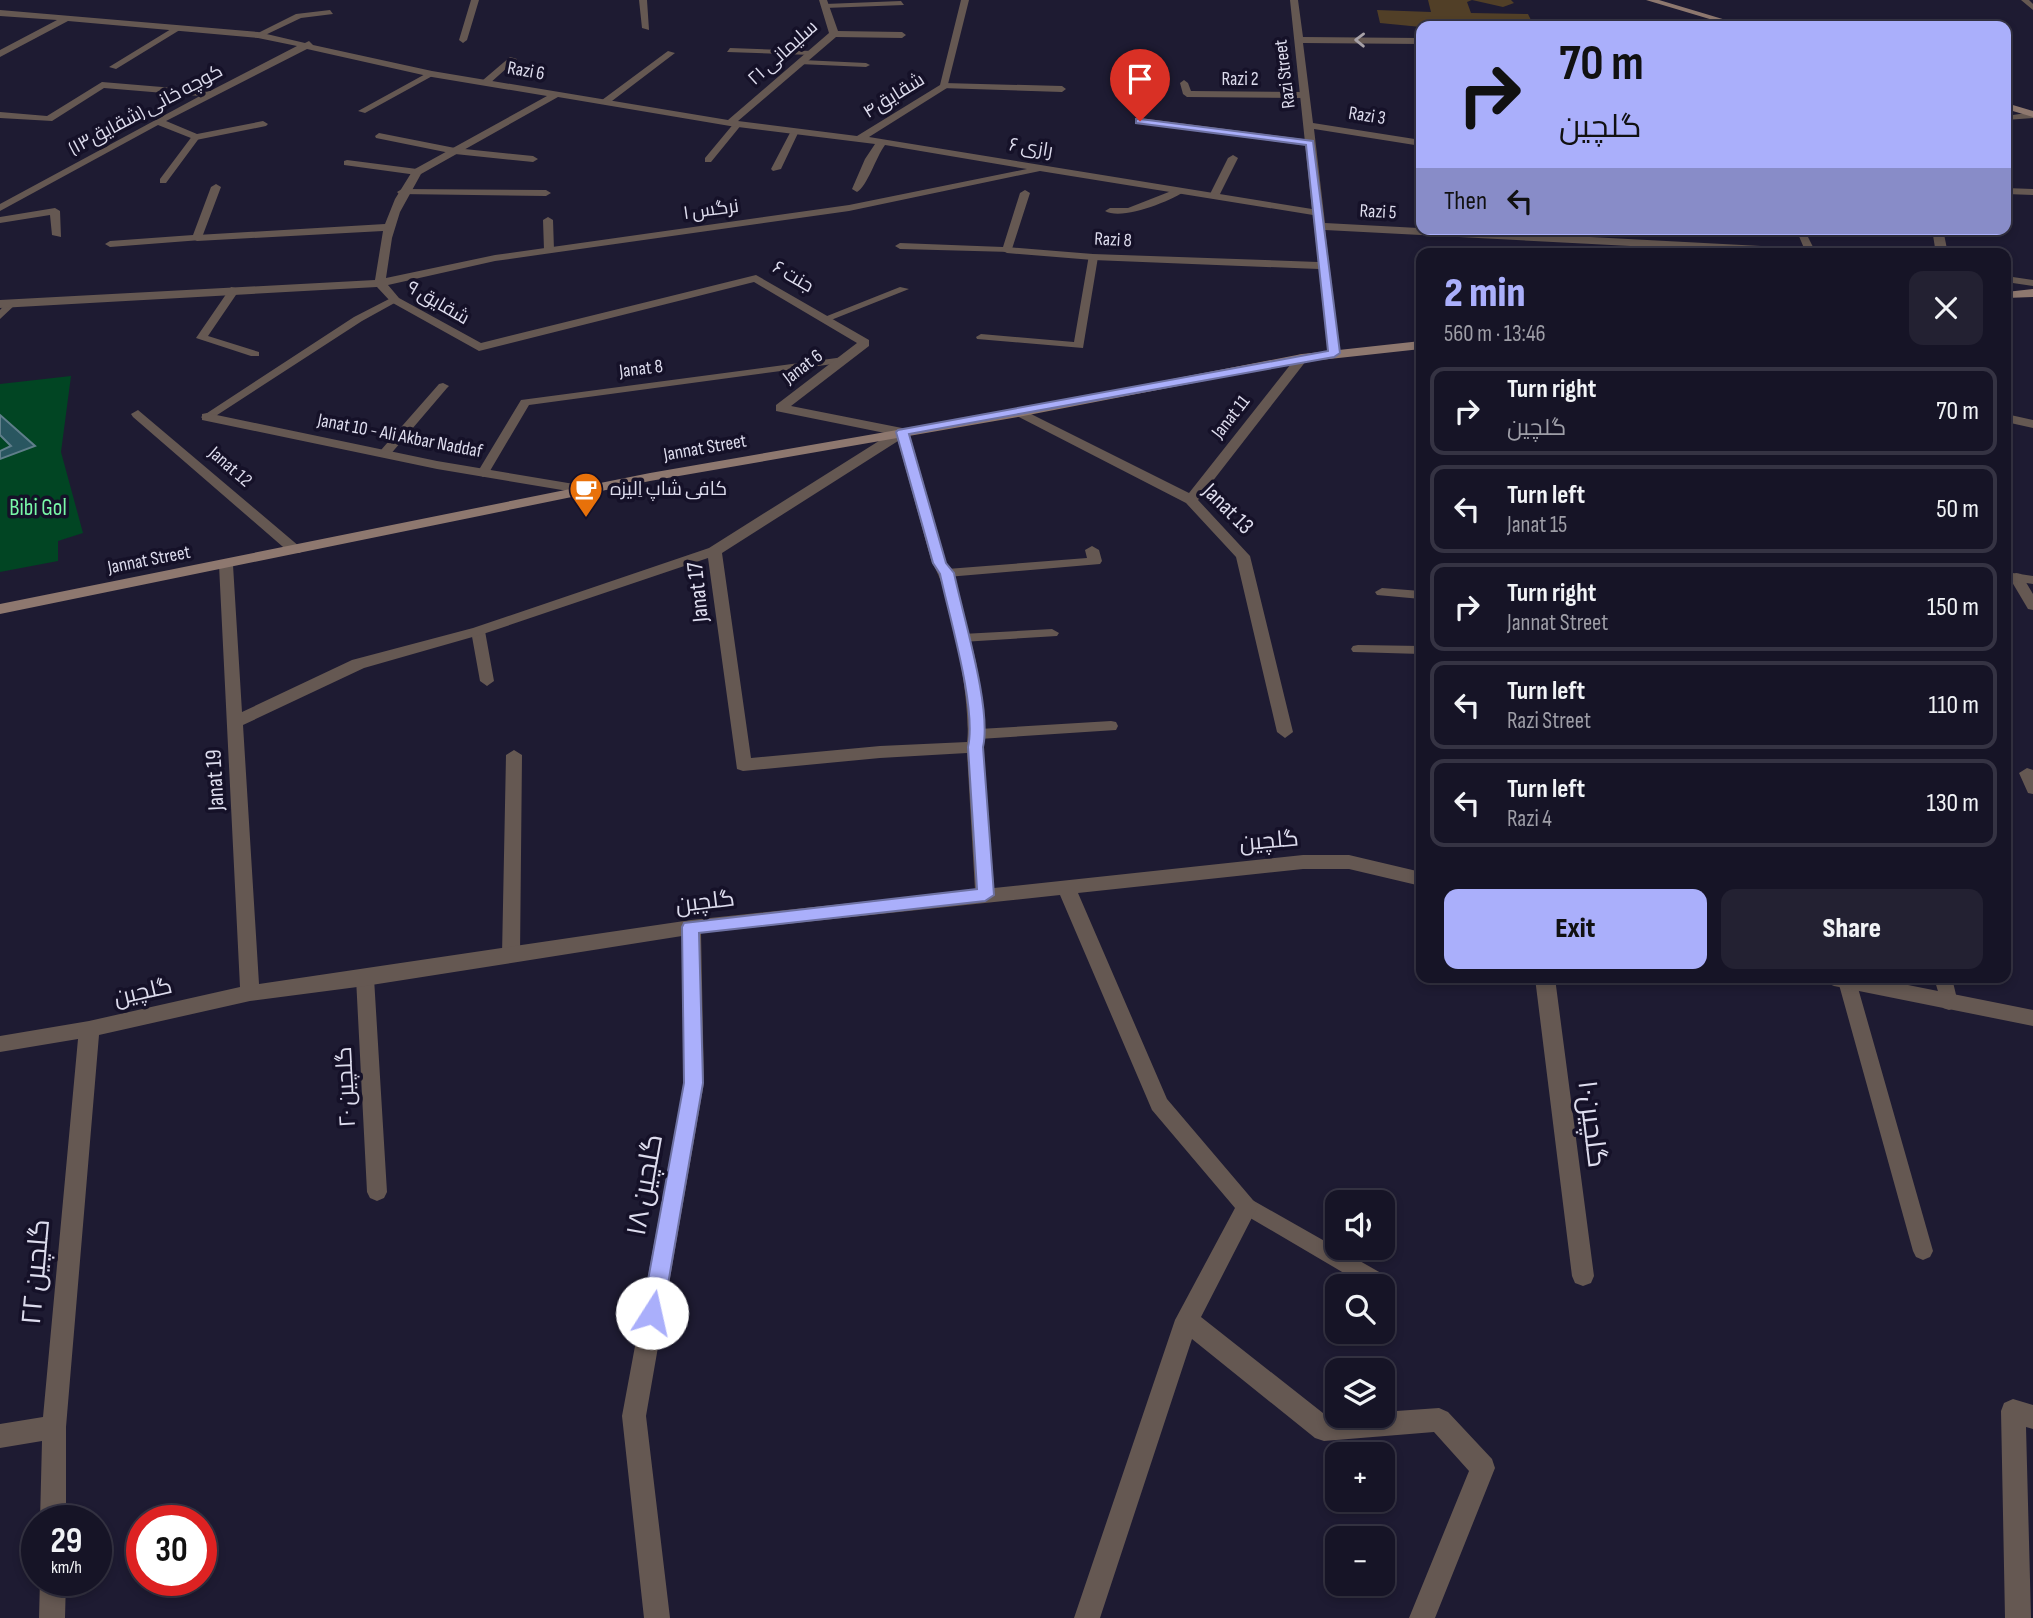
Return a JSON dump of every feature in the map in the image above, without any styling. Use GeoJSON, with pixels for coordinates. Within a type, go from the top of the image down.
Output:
{"type":"FeatureCollection","features":[{"type":"Feature","properties":{"kind":"street"},"geometry":{"type":"LineString","coordinates":[[463,40],[475,0]]}},
{"type":"Feature","properties":{"kind":"street","name":"شقایق۴"},"geometry":{"type":"LineString","coordinates":[[859,139],[944,86],[965,0]]}},
{"type":"Feature","properties":{"kind":"street","name":"Razi Street"},"geometry":{"type":"LineString","coordinates":[[1294,0],[1334,353]]}},
{"type":"Feature","properties":{"kind":"street"},"geometry":{"type":"LineString","coordinates":[[1650,0],[1724,21]]}},
{"type":"Feature","properties":{"kind":"street","name":"سلیمانی ۲۱"},"geometry":{"type":"LineString","coordinates":[[734,124],[834,34],[824,3]]}},
{"type":"Feature","properties":{"kind":"street"},"geometry":{"type":"LineString","coordinates":[[0,4],[14,5],[0,12]]}},
{"type":"Feature","properties":{"kind":"street"},"geometry":{"type":"LineString","coordinates":[[0,12],[258,35],[309,44]]}},
{"type":"Feature","properties":{"kind":"street"},"geometry":{"type":"LineString","coordinates":[[0,54],[68,18]]}},
{"type":"Feature","properties":{"kind":"street"},"geometry":{"type":"LineString","coordinates":[[834,34],[902,35]]}},
{"type":"Feature","properties":{"kind":"street"},"geometry":{"type":"LineString","coordinates":[[1298,40],[1416,41]]}},
{"type":"Feature","properties":{"kind":"street","name":"Razi 6"},"geometry":{"type":"LineString","coordinates":[[309,44],[432,74],[734,124]]}},
{"type":"Feature","properties":{"kind":"street","name":"کوچه خانی (شقایق۱۳)"},"geometry":{"type":"LineString","coordinates":[[0,208],[158,121],[309,44]]}},
{"type":"Feature","properties":{"kind":"street"},"geometry":{"type":"LineString","coordinates":[[0,115],[49,119],[102,85],[213,94]]}},
{"type":"Feature","properties":{"kind":"street","name":"شقایق ۹"},"geometry":{"type":"LineString","coordinates":[[557,94],[417,172],[402,192],[387,227],[380,283],[395,300],[479,347],[632,308]]}},
{"type":"Feature","properties":{"kind":"street"},"geometry":{"type":"LineString","coordinates":[[2011,111],[2033,115]]}},
{"type":"Feature","properties":{"kind":"street"},"geometry":{"type":"LineString","coordinates":[[158,121],[196,137],[262,124]]}},
{"type":"Feature","properties":{"kind":"street","name":"رازی ۶"},"geometry":{"type":"LineString","coordinates":[[734,124],[882,142],[1318,213]]}},
{"type":"Feature","properties":{"kind":"street","name":"Razi 3"},"geometry":{"type":"LineString","coordinates":[[1308,125],[1416,142]]}},
{"type":"Feature","properties":{"kind":"street"},"geometry":{"type":"LineString","coordinates":[[857,188],[870,159],[882,142]]}},
{"type":"Feature","properties":{"kind":"street","name":"نرگس ۱"},"geometry":{"type":"LineString","coordinates":[[5,304],[235,289],[380,283],[495,258],[849,208],[1046,168]]}},
{"type":"Feature","properties":{"kind":"street"},"geometry":{"type":"LineString","coordinates":[[2011,191],[2033,192]]}},
{"type":"Feature","properties":{"kind":"street","name":"Razi 5"},"geometry":{"type":"LineString","coordinates":[[1320,226],[1416,230]]}},
{"type":"Feature","properties":{"kind":"street"},"geometry":{"type":"LineString","coordinates":[[197,239],[387,227]]}},
{"type":"Feature","properties":{"kind":"street","name":"Razi 5"},"geometry":{"type":"LineString","coordinates":[[1511,235],[1746,248]]}},
{"type":"Feature","properties":{"kind":"street"},"geometry":{"type":"LineString","coordinates":[[1554,239],[1563,235]]}},
{"type":"Feature","properties":{"kind":"street","name":"Razi 8"},"geometry":{"type":"LineString","coordinates":[[1007,250],[1093,257],[1324,266]]}},
{"type":"Feature","properties":{"kind":"street","name":"جنت ۶"},"geometry":{"type":"LineString","coordinates":[[632,308],[756,278],[827,318]]}},
{"type":"Feature","properties":{"kind":"street"},"geometry":{"type":"LineString","coordinates":[[2011,280],[2033,283]]}},
{"type":"Feature","properties":{"kind":"street"},"geometry":{"type":"LineString","coordinates":[[2011,295],[2033,293]]}},
{"type":"Feature","properties":{"kind":"street","name":"Janat 6"},"geometry":{"type":"LineString","coordinates":[[827,318],[865,343],[844,360]]}},
{"type":"Feature","properties":{"kind":"street","name":"Jannat Street"},"geometry":{"type":"LineString","coordinates":[[0,609],[586,490],[1018,413],[1302,358],[1416,345]]}},
{"type":"Feature","properties":{"kind":"street","name":"Janat 11"},"geometry":{"type":"LineString","coordinates":[[1191,500],[1302,358]]}},
{"type":"Feature","properties":{"kind":"street"},"geometry":{"type":"LineString","coordinates":[[844,360],[781,408],[902,432],[939,563],[947,573],[962,638],[977,741],[985,895]]}},
{"type":"Feature","properties":{"kind":"street","name":"Janat 13"},"geometry":{"type":"LineString","coordinates":[[1018,413],[1191,500],[1243,556],[1286,733]]}},
{"type":"Feature","properties":{"kind":"street","name":"Janat 12"},"geometry":{"type":"LineString","coordinates":[[138,414],[295,550]]}},
{"type":"Feature","properties":{"kind":"street","name":"Janat 10 - Ali Akbar Naddaf"},"geometry":{"type":"LineString","coordinates":[[207,417],[483,473],[586,490]]}},
{"type":"Feature","properties":{"kind":"street"},"geometry":{"type":"LineString","coordinates":[[2011,419],[2033,424]]}},
{"type":"Feature","properties":{"kind":"street","name":"Janat 17"},"geometry":{"type":"LineString","coordinates":[[902,432],[714,551],[743,765],[977,741]]}},
{"type":"Feature","properties":{"kind":"street"},"geometry":{"type":"LineString","coordinates":[[234,723],[358,664],[478,631],[714,551]]}},
{"type":"Feature","properties":{"kind":"street","name":"Janat 19"},"geometry":{"type":"LineString","coordinates":[[226,565],[250,993]]}},
{"type":"Feature","properties":{"kind":"street"},"geometry":{"type":"LineString","coordinates":[[2011,576],[2033,580]]}},
{"type":"Feature","properties":{"kind":"street","name":"گلچین"},"geometry":{"type":"LineString","coordinates":[[0,1044],[89,1029],[250,993],[365,978],[691,927],[1303,862],[1349,862],[1416,878]]}},
{"type":"Feature","properties":{"kind":"street"},"geometry":{"type":"LineString","coordinates":[[1066,887],[1159,1104],[1247,1206],[1186,1320],[1087,1618]]}},
{"type":"Feature","properties":{"kind":"street","name":"گلچین ۱۸"},"geometry":{"type":"LineString","coordinates":[[657,1618],[634,1416],[694,1083],[691,927]]}},
{"type":"Feature","properties":{"kind":"street","name":"گلچین۱۰"},"geometry":{"type":"LineString","coordinates":[[1546,983],[1583,1276]]}},
{"type":"Feature","properties":{"kind":"street"},"geometry":{"type":"LineString","coordinates":[[1854,983],[2033,1018]]}},
{"type":"Feature","properties":{"kind":"street","name":"گلچین ۲۲"},"geometry":{"type":"LineString","coordinates":[[53,1505],[54,1427],[89,1029]]}},
{"type":"Feature","properties":{"kind":"street"},"geometry":{"type":"LineString","coordinates":[[1186,1320],[1324,1429],[1439,1420],[1483,1468],[1422,1618]]}},
{"type":"Feature","properties":{"kind":"street"},"geometry":{"type":"LineString","coordinates":[[2018,1618],[2013,1410],[2033,1417]]}},
{"type":"Feature","properties":{"kind":"street"},"geometry":{"type":"LineString","coordinates":[[0,1436],[54,1427]]}},
{"type":"Feature","properties":{"kind":"street"},"geometry":{"type":"LineString","coordinates":[[52,1618],[53,1596]]}},
{"type":"Feature","properties":{"kind":"lane"},"geometry":{"type":"LineString","coordinates":[[643,0],[646,28]]}},
{"type":"Feature","properties":{"kind":"lane"},"geometry":{"type":"LineString","coordinates":[[2025,0],[2033,8]]}},
{"type":"Feature","properties":{"kind":"lane"},"geometry":{"type":"LineString","coordinates":[[824,3],[901,3]]}},
{"type":"Feature","properties":{"kind":"lane"},"geometry":{"type":"LineString","coordinates":[[258,35],[299,16],[330,12]]}},
{"type":"Feature","properties":{"kind":"lane"},"geometry":{"type":"LineString","coordinates":[[113,67],[179,27]]}},
{"type":"Feature","properties":{"kind":"lane"},"geometry":{"type":"LineString","coordinates":[[730,50],[812,52]]}},
{"type":"Feature","properties":{"kind":"lane"},"geometry":{"type":"LineString","coordinates":[[605,103],[671,53]]}},
{"type":"Feature","properties":{"kind":"lane"},"geometry":{"type":"LineString","coordinates":[[486,82],[513,59]]}},
{"type":"Feature","properties":{"kind":"lane"},"geometry":{"type":"LineString","coordinates":[[802,62],[866,65]]}},
{"type":"Feature","properties":{"kind":"lane"},"geometry":{"type":"LineString","coordinates":[[362,111],[432,74]]}},
{"type":"Feature","properties":{"kind":"lane","name":"Razi 2"},"geometry":{"type":"LineString","coordinates":[[1184,83],[1187,94],[1305,95]]}},
{"type":"Feature","properties":{"kind":"lane"},"geometry":{"type":"LineString","coordinates":[[944,86],[1062,89]]}},
{"type":"Feature","properties":{"kind":"lane"},"geometry":{"type":"LineString","coordinates":[[1140,121],[1310,143]]}},
{"type":"Feature","properties":{"kind":"lane"},"geometry":{"type":"LineString","coordinates":[[708,160],[734,124]]}},
{"type":"Feature","properties":{"kind":"lane"},"geometry":{"type":"LineString","coordinates":[[776,169],[795,131]]}},
{"type":"Feature","properties":{"kind":"lane"},"geometry":{"type":"LineString","coordinates":[[379,136],[456,151],[533,159]]}},
{"type":"Feature","properties":{"kind":"lane"},"geometry":{"type":"LineString","coordinates":[[163,181],[196,137]]}},
{"type":"Feature","properties":{"kind":"lane"},"geometry":{"type":"LineString","coordinates":[[1214,195],[1233,159]]}},
{"type":"Feature","properties":{"kind":"lane"},"geometry":{"type":"LineString","coordinates":[[347,163],[417,172]]}},
{"type":"Feature","properties":{"kind":"lane"},"geometry":{"type":"LineString","coordinates":[[110,244],[197,239],[216,187]]}},
{"type":"Feature","properties":{"kind":"lane"},"geometry":{"type":"LineString","coordinates":[[1110,211],[1129,211],[1182,190]]}},
{"type":"Feature","properties":{"kind":"lane"},"geometry":{"type":"LineString","coordinates":[[402,192],[546,193]]}},
{"type":"Feature","properties":{"kind":"lane"},"geometry":{"type":"LineString","coordinates":[[1007,250],[1025,193]]}},
{"type":"Feature","properties":{"kind":"lane"},"geometry":{"type":"LineString","coordinates":[[0,220],[55,211],[57,235]]}},
{"type":"Feature","properties":{"kind":"lane"},"geometry":{"type":"LineString","coordinates":[[548,220],[549,250]]}},
{"type":"Feature","properties":{"kind":"lane","name":"Razi 8"},"geometry":{"type":"LineString","coordinates":[[900,246],[1007,250]]}},
{"type":"Feature","properties":{"kind":"lane"},"geometry":{"type":"LineString","coordinates":[[981,337],[1079,346],[1093,257]]}},
{"type":"Feature","properties":{"kind":"lane"},"geometry":{"type":"LineString","coordinates":[[235,289],[201,338],[255,354]]}},
{"type":"Feature","properties":{"kind":"lane"},"geometry":{"type":"LineString","coordinates":[[827,318],[904,289]]}},
{"type":"Feature","properties":{"kind":"lane"},"geometry":{"type":"LineString","coordinates":[[207,417],[358,319],[395,300]]}},
{"type":"Feature","properties":{"kind":"lane"},"geometry":{"type":"LineString","coordinates":[[0,316],[5,304]]}},
{"type":"Feature","properties":{"kind":"lane","name":"Janat 8"},"geometry":{"type":"LineString","coordinates":[[483,473],[525,402],[844,360]]}},
{"type":"Feature","properties":{"kind":"lane"},"geometry":{"type":"LineString","coordinates":[[384,453],[443,386]]}},
{"type":"Feature","properties":{"kind":"lane"},"geometry":{"type":"LineString","coordinates":[[947,573],[1095,561],[1093,550]]}},
{"type":"Feature","properties":{"kind":"lane"},"geometry":{"type":"LineString","coordinates":[[2011,576],[2033,606]]}},
{"type":"Feature","properties":{"kind":"lane"},"geometry":{"type":"LineString","coordinates":[[1382,592],[1416,595]]}},
{"type":"Feature","properties":{"kind":"lane"},"geometry":{"type":"LineString","coordinates":[[478,631],[488,681]]}},
{"type":"Feature","properties":{"kind":"lane"},"geometry":{"type":"LineString","coordinates":[[962,638],[1052,633]]}},
{"type":"Feature","properties":{"kind":"lane"},"geometry":{"type":"LineString","coordinates":[[1357,649],[1416,650]]}},
{"type":"Feature","properties":{"kind":"lane"},"geometry":{"type":"LineString","coordinates":[[977,741],[1111,726]]}},
{"type":"Feature","properties":{"kind":"lane"},"geometry":{"type":"LineString","coordinates":[[511,955],[514,755]]}},
{"type":"Feature","properties":{"kind":"lane"},"geometry":{"type":"LineString","coordinates":[[2027,774],[2033,789]]}},
{"type":"Feature","properties":{"kind":"lane","name":"گلچین ۲۰"},"geometry":{"type":"LineString","coordinates":[[365,978],[377,1192]]}},
{"type":"Feature","properties":{"kind":"lane"},"geometry":{"type":"LineString","coordinates":[[1841,983],[1923,1251]]}},
{"type":"Feature","properties":{"kind":"lane"},"geometry":{"type":"LineString","coordinates":[[1944,983],[1949,1003]]}},
{"type":"Feature","properties":{"kind":"lane"},"geometry":{"type":"LineString","coordinates":[[1247,1206],[1364,1274]]}},
{"type":"Feature","properties":{"kind":"green space","name":"Bibi Gol"},"geometry":{"type":"Polygon","coordinates":[[[71,376],[61,452],[83,533],[58,541],[58,561],[0,572],[0,384],[71,376]]]}},
{"type":"Feature","properties":{"kind":"shaded area"},"geometry":{"type":"Polygon","coordinates":[[[0,415],[35,446],[0,459],[0,451],[11,446],[0,435],[0,415]]]}},
{"type":"Feature","properties":{"kind":"building"},"geometry":{"type":"Polygon","coordinates":[[[1428,0],[1472,0],[1467,2],[1471,13],[1528,14],[1532,21],[1416,21],[1416,27],[1380,23],[1377,10],[1431,12],[1428,0]]]}},
{"type":"Feature","properties":{"kind":"building"},"geometry":{"type":"Polygon","coordinates":[[[1472,0],[1511,0],[1514,3],[1503,7],[1472,0]]]}},
{"type":"Feature","properties":{"kind":"place","name":"کافی شاپ اِلیزه"},"geometry":{"type":"Point","coordinates":[586,519]}},
{"type":"Feature","properties":{"kind":"route"},"geometry":{"type":"LineString","coordinates":[[652,1313],[694,1083],[691,927],[985,895],[975,747],[979,734],[973,691],[947,573],[939,563],[902,432],[1018,413],[1334,353],[1310,143],[1140,121]]}}]}
